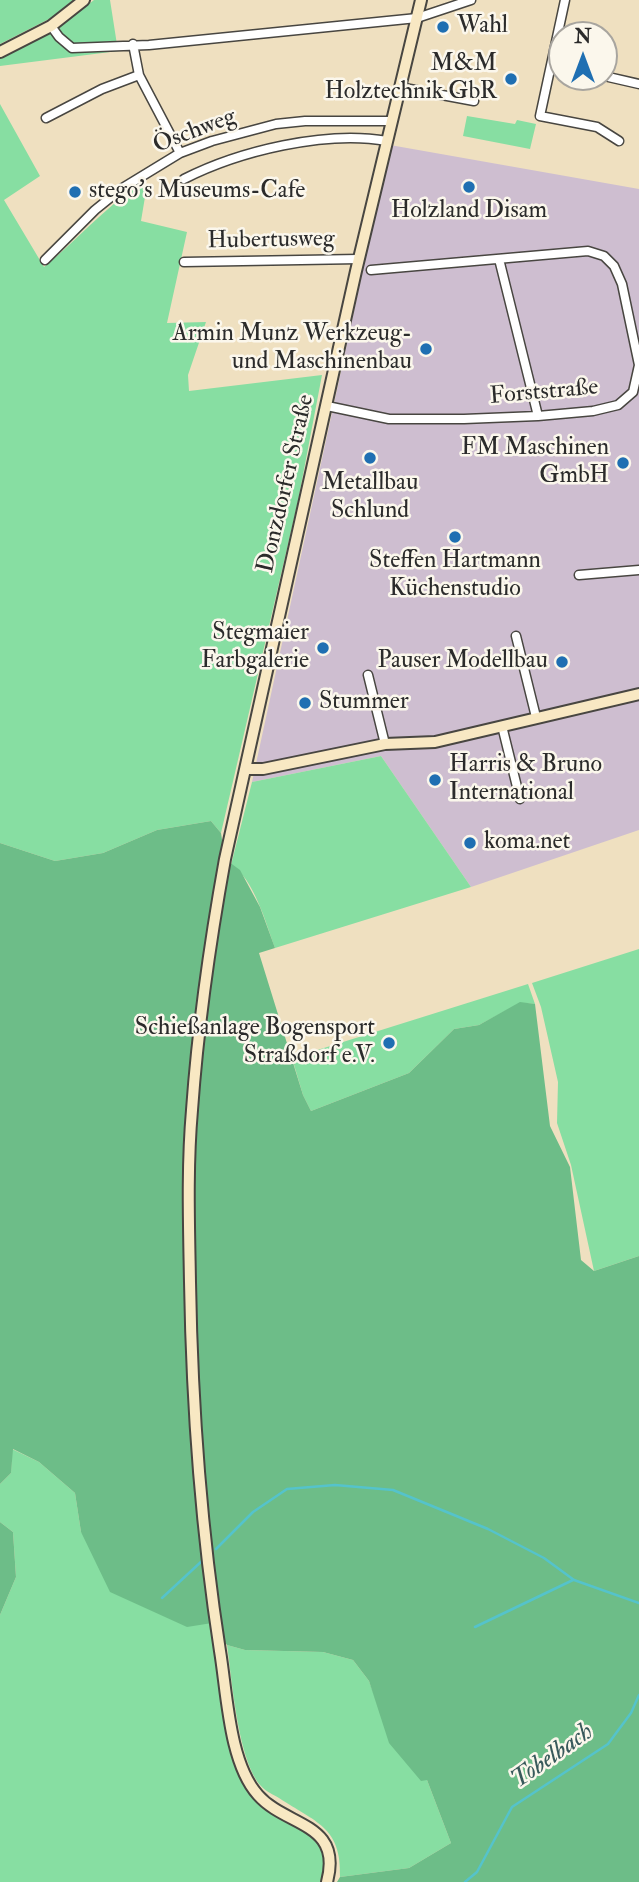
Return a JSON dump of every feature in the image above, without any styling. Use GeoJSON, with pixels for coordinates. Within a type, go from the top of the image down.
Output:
{"type":"FeatureCollection","features":[{"type":"Feature","properties":{"kind":"main road"},"geometry":{"type":"LineString","coordinates":[[0,52],[51,26],[84,0]]}},
{"type":"Feature","properties":{"kind":"main road","name":"Donzdorfer Straße"},"geometry":{"type":"LineString","coordinates":[[327,1882],[330,1858],[324,1841],[316,1832],[265,1803],[258,1796],[237,1753],[217,1630],[201,1491],[191,1343],[191,1112],[209,957],[234,814],[359,259],[421,0]]}},
{"type":"Feature","properties":{"kind":"main road"},"geometry":{"type":"LineString","coordinates":[[246,769],[263,769],[385,744],[435,742],[639,694]]}},
{"type":"Feature","properties":{"kind":"street"},"geometry":{"type":"LineString","coordinates":[[51,26],[72,48],[417,18],[471,0]]}},
{"type":"Feature","properties":{"kind":"street"},"geometry":{"type":"LineString","coordinates":[[560,21],[565,0]]}},
{"type":"Feature","properties":{"kind":"street"},"geometry":{"type":"LineString","coordinates":[[133,44],[139,75],[180,153]]}},
{"type":"Feature","properties":{"kind":"street"},"geometry":{"type":"LineString","coordinates":[[46,118],[102,89],[139,75]]}},
{"type":"Feature","properties":{"kind":"street"},"geometry":{"type":"LineString","coordinates":[[548,79],[540,116],[597,127],[619,141]]}},
{"type":"Feature","properties":{"kind":"street"},"geometry":{"type":"LineString","coordinates":[[618,79],[639,84]]}},
{"type":"Feature","properties":{"kind":"street"},"geometry":{"type":"LineString","coordinates":[[399,88],[474,101]]}},
{"type":"Feature","properties":{"kind":"street","name":"Öschweg"},"geometry":{"type":"LineString","coordinates":[[45,260],[121,189],[180,153],[212,141],[276,124],[305,121],[391,121]]}},
{"type":"Feature","properties":{"kind":"street"},"geometry":{"type":"LineString","coordinates":[[184,179],[232,157],[282,146],[334,138],[387,141]]}},
{"type":"Feature","properties":{"kind":"street","name":"Forststraße"},"geometry":{"type":"LineString","coordinates":[[327,406],[389,419],[538,416],[593,411],[618,405],[633,392],[639,365],[622,284],[614,266],[604,256],[588,251],[371,270]]}},
{"type":"Feature","properties":{"kind":"street","name":"Hubertusweg"},"geometry":{"type":"LineString","coordinates":[[184,262],[359,259]]}},
{"type":"Feature","properties":{"kind":"street"},"geometry":{"type":"LineString","coordinates":[[499,259],[538,416]]}},
{"type":"Feature","properties":{"kind":"street"},"geometry":{"type":"LineString","coordinates":[[579,575],[639,570]]}},
{"type":"Feature","properties":{"kind":"street"},"geometry":{"type":"LineString","coordinates":[[516,636],[536,717]]}},
{"type":"Feature","properties":{"kind":"street"},"geometry":{"type":"LineString","coordinates":[[368,675],[385,744]]}},
{"type":"Feature","properties":{"kind":"street"},"geometry":{"type":"LineString","coordinates":[[502,726],[520,799]]}},
{"type":"Feature","properties":{"kind":"shaded area"},"geometry":{"type":"Polygon","coordinates":[[[390,145],[639,189],[639,830],[471,887],[381,756],[252,782],[390,145]]]}},
{"type":"Feature","properties":{"kind":"green space"},"geometry":{"type":"Polygon","coordinates":[[[0,0],[73,0],[51,18],[0,44],[0,0]]]}},
{"type":"Feature","properties":{"kind":"green space"},"geometry":{"type":"Polygon","coordinates":[[[94,0],[110,0],[118,51],[0,66],[0,58],[56,29],[94,0]]]}},
{"type":"Feature","properties":{"kind":"green space"},"geometry":{"type":"Polygon","coordinates":[[[0,104],[40,176],[4,200],[44,267],[140,184],[146,191],[141,221],[187,232],[167,323],[206,322],[188,375],[189,391],[322,375],[298,501],[221,833],[211,821],[157,830],[103,853],[55,861],[0,843],[0,104]]]}},
{"type":"Feature","properties":{"kind":"green space"},"geometry":{"type":"Polygon","coordinates":[[[467,116],[515,124],[517,120],[536,124],[530,149],[463,136],[467,116]]]}},
{"type":"Feature","properties":{"kind":"green space"},"geometry":{"type":"Polygon","coordinates":[[[381,756],[471,887],[275,948],[253,891],[239,871],[231,865],[252,782],[381,756]]]}},
{"type":"Feature","properties":{"kind":"green space"},"geometry":{"type":"Polygon","coordinates":[[[211,821],[221,833],[225,859],[240,870],[260,907],[275,948],[259,953],[303,1095],[311,1111],[409,1073],[454,1029],[479,1025],[520,1002],[535,1004],[550,1126],[570,1167],[581,1260],[594,1271],[639,1256],[639,1882],[337,1882],[340,1877],[409,1868],[451,1843],[427,1780],[421,1781],[389,1743],[369,1681],[353,1660],[323,1652],[245,1650],[227,1645],[212,1623],[187,1627],[110,1592],[81,1532],[75,1493],[39,1462],[13,1449],[11,1473],[0,1484],[0,843],[55,861],[103,853],[157,830],[211,821]]]}},
{"type":"Feature","properties":{"kind":"green space"},"geometry":{"type":"Polygon","coordinates":[[[639,949],[639,1256],[594,1271],[571,1165],[557,1123],[558,1082],[541,1007],[532,983],[639,949]]]}},
{"type":"Feature","properties":{"kind":"green space","name":"Schießanlage Bogensport Straßdorf e.V."},"geometry":{"type":"Polygon","coordinates":[[[528,984],[535,1004],[520,1003],[479,1025],[454,1029],[409,1073],[311,1111],[303,1095],[292,1058],[528,984]]]}},
{"type":"Feature","properties":{"kind":"green space"},"geometry":{"type":"Polygon","coordinates":[[[12,1449],[39,1462],[75,1493],[81,1532],[212,1623],[248,1788],[260,1803],[298,1826],[316,1842],[322,1852],[324,1865],[321,1882],[0,1882],[0,1615],[16,1577],[13,1532],[0,1522],[0,1484],[11,1473],[12,1449]]]}},
{"type":"Feature","properties":{"kind":"green space"},"geometry":{"type":"Polygon","coordinates":[[[0,1522],[13,1532],[16,1577],[0,1615],[0,1522]]]}},
{"type":"Feature","properties":{"kind":"green space"},"geometry":{"type":"Polygon","coordinates":[[[227,1645],[245,1650],[323,1652],[353,1660],[369,1681],[379,1708],[427,1780],[451,1843],[409,1868],[340,1877],[339,1860],[331,1836],[315,1820],[265,1790],[253,1774],[241,1740],[227,1645]]]}},
{"type":"Feature","properties":{"kind":"waterway"},"geometry":{"type":"LineString","coordinates":[[216,1549],[253,1512],[287,1489],[335,1485],[393,1490],[488,1529],[544,1558],[574,1580],[639,1603]]}},
{"type":"Feature","properties":{"kind":"waterway"},"geometry":{"type":"LineString","coordinates":[[162,1598],[203,1560]]}},
{"type":"Feature","properties":{"kind":"waterway"},"geometry":{"type":"LineString","coordinates":[[475,1627],[573,1580]]}},
{"type":"Feature","properties":{"kind":"waterway","name":"Tobelbach"},"geometry":{"type":"LineString","coordinates":[[465,1882],[477,1872],[512,1807],[608,1744],[631,1713],[639,1695]]}},
{"type":"Feature","properties":{"kind":"place","name":"Wahl"},"geometry":{"type":"Point","coordinates":[443,27]}},
{"type":"Feature","properties":{"kind":"place","name":"M&M Holztechnik GbR"},"geometry":{"type":"Point","coordinates":[511,79]}},
{"type":"Feature","properties":{"kind":"place","name":"Holzland Disam"},"geometry":{"type":"Point","coordinates":[469,187]}},
{"type":"Feature","properties":{"kind":"place","name":"stego's Museums-Cafe"},"geometry":{"type":"Point","coordinates":[75,192]}},
{"type":"Feature","properties":{"kind":"place","name":"Armin Munz Werkzeug- und Maschinenbau"},"geometry":{"type":"Point","coordinates":[426,349]}},
{"type":"Feature","properties":{"kind":"place","name":"Metallbau Schlund"},"geometry":{"type":"Point","coordinates":[370,458]}},
{"type":"Feature","properties":{"kind":"place","name":"FM Maschinen GmbH"},"geometry":{"type":"Point","coordinates":[623,463]}},
{"type":"Feature","properties":{"kind":"place","name":"Steffen Hartmann Küchenstudio"},"geometry":{"type":"Point","coordinates":[455,537]}},
{"type":"Feature","properties":{"kind":"place","name":"Stegmaier Farbgalerie"},"geometry":{"type":"Point","coordinates":[323,648]}},
{"type":"Feature","properties":{"kind":"place","name":"Pauser Modellbau"},"geometry":{"type":"Point","coordinates":[562,662]}},
{"type":"Feature","properties":{"kind":"place","name":"Stummer"},"geometry":{"type":"Point","coordinates":[305,703]}},
{"type":"Feature","properties":{"kind":"place","name":"Harris & Bruno International"},"geometry":{"type":"Point","coordinates":[435,780]}},
{"type":"Feature","properties":{"kind":"place","name":"koma.net"},"geometry":{"type":"Point","coordinates":[470,843]}},
{"type":"Feature","properties":{"kind":"place","name":"Schießanlage Bogensport Straßdorf e.V."},"geometry":{"type":"Point","coordinates":[389,1043]}}]}
